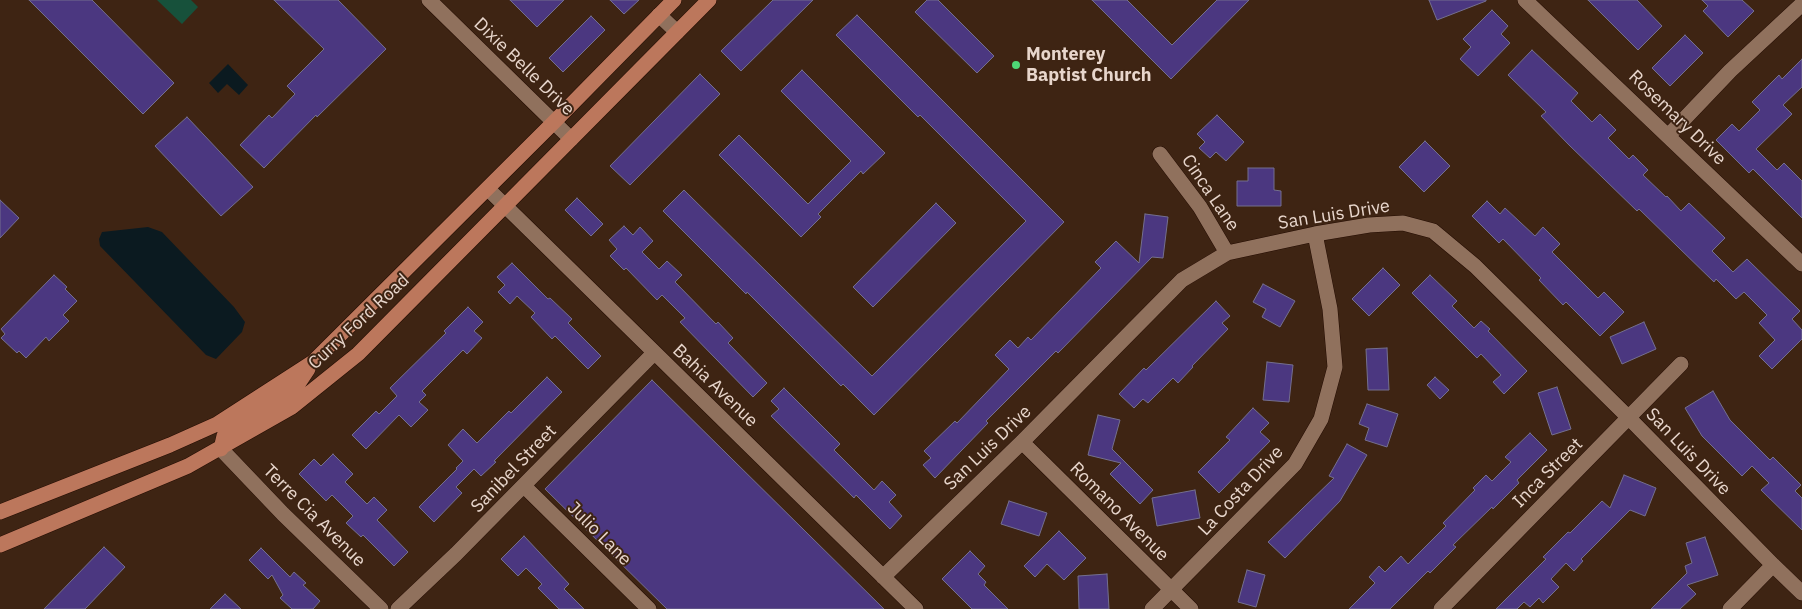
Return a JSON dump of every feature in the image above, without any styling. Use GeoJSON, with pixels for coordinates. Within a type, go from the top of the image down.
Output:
{"type":"FeatureCollection","features":[{"type":"Feature","properties":{"kind":"main road","name":"Curry Ford Road"},"geometry":{"type":"LineString","coordinates":[[0,512],[105,469],[170,445],[217,424],[313,362],[488,189],[674,0]]}},
{"type":"Feature","properties":{"kind":"main road","name":"Curry Ford Road"},"geometry":{"type":"LineString","coordinates":[[0,545],[188,466],[292,407],[358,354],[709,0]]}},
{"type":"Feature","properties":{"kind":"main road"},"geometry":{"type":"LineString","coordinates":[[221,449],[224,436],[239,423],[296,386],[313,362]]}},
{"type":"Feature","properties":{"kind":"street","name":"Dixie Belle Drive"},"geometry":{"type":"LineString","coordinates":[[429,0],[571,140]]}},
{"type":"Feature","properties":{"kind":"street","name":"Rosemary Drive"},"geometry":{"type":"LineString","coordinates":[[1525,0],[1669,135],[1802,264]]}},
{"type":"Feature","properties":{"kind":"street"},"geometry":{"type":"LineString","coordinates":[[1669,135],[1730,72],[1802,4]]}},
{"type":"Feature","properties":{"kind":"street"},"geometry":{"type":"LineString","coordinates":[[659,15],[677,32]]}},
{"type":"Feature","properties":{"kind":"street","name":"Cinca Lane"},"geometry":{"type":"LineString","coordinates":[[1160,154],[1200,207],[1227,253]]}},
{"type":"Feature","properties":{"kind":"street","name":"Bahia Avenue"},"geometry":{"type":"LineString","coordinates":[[488,189],[916,609]]}},
{"type":"Feature","properties":{"kind":"street","name":"San Luis Drive"},"geometry":{"type":"LineString","coordinates":[[883,576],[1022,442],[1182,280],[1227,253],[1315,234],[1369,225],[1403,222],[1433,231],[1475,266],[1802,593]]}},
{"type":"Feature","properties":{"kind":"street","name":"La Costa Drive"},"geometry":{"type":"LineString","coordinates":[[1152,609],[1295,464],[1321,419],[1335,367],[1330,309],[1315,234]]}},
{"type":"Feature","properties":{"kind":"street","name":"Sanibel Street"},"geometry":{"type":"LineString","coordinates":[[398,609],[524,486],[654,353]]}},
{"type":"Feature","properties":{"kind":"street","name":"Inca Street"},"geometry":{"type":"LineString","coordinates":[[1441,609],[1681,364]]}},
{"type":"Feature","properties":{"kind":"street","name":"Romano Avenue"},"geometry":{"type":"LineString","coordinates":[[1022,442],[1191,609]]}},
{"type":"Feature","properties":{"kind":"street","name":"Terre Cia Avenue"},"geometry":{"type":"LineString","coordinates":[[221,449],[283,514],[381,609]]}},
{"type":"Feature","properties":{"kind":"street","name":"Julio Lane"},"geometry":{"type":"LineString","coordinates":[[524,486],[649,609]]}},
{"type":"Feature","properties":{"kind":"street"},"geometry":{"type":"LineString","coordinates":[[1730,609],[1773,565]]}},
{"type":"Feature","properties":{"kind":"green space"},"geometry":{"type":"Polygon","coordinates":[[[157,0],[191,0],[198,7],[182,24],[157,0]]]}},
{"type":"Feature","properties":{"kind":"shaded area"},"geometry":{"type":"Polygon","coordinates":[[[228,64],[248,85],[239,95],[227,84],[218,93],[209,83],[228,64]]]}},
{"type":"Feature","properties":{"kind":"shaded area"},"geometry":{"type":"Polygon","coordinates":[[[148,227],[162,232],[234,307],[245,322],[242,332],[216,359],[206,355],[100,246],[99,239],[102,232],[148,227]]]}},
{"type":"Feature","properties":{"kind":"building"},"geometry":{"type":"Polygon","coordinates":[[[29,0],[92,0],[174,83],[143,114],[29,0]]]}},
{"type":"Feature","properties":{"kind":"building"},"geometry":{"type":"Polygon","coordinates":[[[274,0],[338,0],[386,49],[317,117],[316,115],[264,168],[240,145],[269,115],[272,118],[295,94],[287,86],[324,49],[274,0]]]}},
{"type":"Feature","properties":{"kind":"building"},"geometry":{"type":"Polygon","coordinates":[[[510,0],[564,0],[537,27],[510,0]]]}},
{"type":"Feature","properties":{"kind":"building"},"geometry":{"type":"Polygon","coordinates":[[[610,0],[639,0],[624,14],[610,0]]]}},
{"type":"Feature","properties":{"kind":"building"},"geometry":{"type":"Polygon","coordinates":[[[773,0],[813,0],[741,71],[721,51],[773,0]]]}},
{"type":"Feature","properties":{"kind":"building"},"geometry":{"type":"Polygon","coordinates":[[[927,0],[938,0],[994,56],[977,73],[915,12],[927,0]]]}},
{"type":"Feature","properties":{"kind":"building"},"geometry":{"type":"Polygon","coordinates":[[[1092,0],[1127,0],[1172,45],[1217,0],[1249,0],[1171,79],[1092,0]]]}},
{"type":"Feature","properties":{"kind":"building"},"geometry":{"type":"Polygon","coordinates":[[[1429,0],[1486,0],[1486,1],[1437,20],[1429,0]]]}},
{"type":"Feature","properties":{"kind":"building"},"geometry":{"type":"Polygon","coordinates":[[[1588,0],[1637,0],[1662,26],[1638,50],[1588,0]]]}},
{"type":"Feature","properties":{"kind":"building"},"geometry":{"type":"Polygon","coordinates":[[[1702,0],[1742,0],[1754,11],[1728,37],[1703,11],[1708,6],[1702,0]]]}},
{"type":"Feature","properties":{"kind":"building"},"geometry":{"type":"Polygon","coordinates":[[[1492,10],[1508,26],[1501,34],[1510,43],[1478,76],[1460,59],[1471,47],[1463,39],[1492,10]]]}},
{"type":"Feature","properties":{"kind":"building"},"geometry":{"type":"Polygon","coordinates":[[[857,15],[1064,222],[874,415],[843,384],[841,386],[663,211],[684,190],[872,376],[1026,221],[920,115],[918,117],[836,35],[857,15]]]}},
{"type":"Feature","properties":{"kind":"building"},"geometry":{"type":"Polygon","coordinates":[[[591,16],[605,30],[563,72],[549,58],[591,16]]]}},
{"type":"Feature","properties":{"kind":"building"},"geometry":{"type":"Polygon","coordinates":[[[1685,35],[1703,53],[1670,86],[1652,68],[1685,35]]]}},
{"type":"Feature","properties":{"kind":"building"},"geometry":{"type":"Polygon","coordinates":[[[1532,50],[1578,93],[1571,101],[1592,122],[1600,114],[1616,130],[1608,138],[1629,159],[1633,155],[1648,170],[1643,175],[1681,211],[1689,203],[1725,238],[1712,251],[1733,272],[1747,259],[1800,311],[1792,319],[1802,330],[1802,339],[1772,369],[1759,356],[1775,340],[1759,323],[1767,315],[1744,292],[1736,299],[1716,279],[1714,282],[1639,209],[1637,211],[1541,116],[1546,112],[1508,75],[1532,50]]]}},
{"type":"Feature","properties":{"kind":"building"},"geometry":{"type":"Polygon","coordinates":[[[1802,59],[1802,87],[1783,105],[1792,114],[1756,149],[1777,170],[1784,163],[1802,181],[1802,218],[1753,169],[1749,173],[1716,140],[1732,124],[1739,131],[1760,110],[1752,102],[1779,75],[1782,79],[1802,59]]]}},
{"type":"Feature","properties":{"kind":"building"},"geometry":{"type":"Polygon","coordinates":[[[802,70],[885,153],[863,174],[861,171],[818,214],[821,217],[801,237],[719,155],[739,135],[808,204],[851,161],[781,91],[802,70]]]}},
{"type":"Feature","properties":{"kind":"building"},"geometry":{"type":"Polygon","coordinates":[[[700,74],[720,94],[630,185],[610,166],[700,74]]]}},
{"type":"Feature","properties":{"kind":"building"},"geometry":{"type":"Polygon","coordinates":[[[1217,115],[1244,142],[1226,161],[1216,152],[1210,158],[1199,148],[1205,142],[1197,134],[1217,115]]]}},
{"type":"Feature","properties":{"kind":"building"},"geometry":{"type":"Polygon","coordinates":[[[187,117],[253,187],[221,216],[155,146],[187,117]]]}},
{"type":"Feature","properties":{"kind":"building"},"geometry":{"type":"Polygon","coordinates":[[[1425,141],[1450,166],[1424,192],[1399,167],[1425,141]]]}},
{"type":"Feature","properties":{"kind":"building"},"geometry":{"type":"Polygon","coordinates":[[[1248,168],[1274,168],[1274,190],[1281,191],[1281,206],[1237,206],[1237,181],[1248,181],[1248,168]]]}},
{"type":"Feature","properties":{"kind":"building"},"geometry":{"type":"Polygon","coordinates":[[[577,198],[603,224],[591,236],[565,210],[577,198]]]}},
{"type":"Feature","properties":{"kind":"building"},"geometry":{"type":"Polygon","coordinates":[[[0,200],[19,218],[0,238],[0,200]]]}},
{"type":"Feature","properties":{"kind":"building"},"geometry":{"type":"Polygon","coordinates":[[[1487,201],[1500,214],[1505,208],[1535,236],[1543,227],[1560,244],[1552,252],[1598,298],[1604,292],[1624,312],[1600,336],[1566,302],[1563,305],[1539,280],[1541,278],[1503,239],[1499,243],[1472,216],[1487,201]]]}},
{"type":"Feature","properties":{"kind":"building"},"geometry":{"type":"Polygon","coordinates":[[[936,203],[956,223],[873,307],[853,287],[936,203]]]}},
{"type":"Feature","properties":{"kind":"building"},"geometry":{"type":"Polygon","coordinates":[[[1145,214],[1168,217],[1163,258],[1152,257],[1058,353],[1056,351],[986,421],[988,423],[935,478],[923,465],[931,458],[924,451],[955,421],[957,423],[1009,369],[995,355],[1010,340],[1018,348],[1028,337],[1031,340],[1101,268],[1095,262],[1116,241],[1139,263],[1145,214]]]}},
{"type":"Feature","properties":{"kind":"building"},"geometry":{"type":"Polygon","coordinates":[[[624,226],[633,235],[640,227],[653,241],[642,252],[659,269],[667,261],[682,275],[675,282],[716,324],[718,322],[733,338],[728,343],[767,383],[753,397],[680,322],[685,318],[662,295],[657,300],[626,268],[624,270],[610,256],[617,249],[609,240],[624,226]]]}},
{"type":"Feature","properties":{"kind":"building"},"geometry":{"type":"Polygon","coordinates":[[[512,263],[548,299],[550,298],[572,319],[568,323],[601,356],[588,369],[555,336],[552,339],[531,317],[535,313],[517,296],[510,304],[498,292],[505,285],[497,277],[512,263]]]}},
{"type":"Feature","properties":{"kind":"building"},"geometry":{"type":"Polygon","coordinates":[[[1383,268],[1400,285],[1369,316],[1352,299],[1383,268]]]}},
{"type":"Feature","properties":{"kind":"building"},"geometry":{"type":"Polygon","coordinates":[[[54,275],[67,287],[65,289],[77,301],[63,315],[69,321],[49,341],[46,337],[26,358],[19,351],[17,353],[1,338],[5,334],[1,329],[54,275]]]}},
{"type":"Feature","properties":{"kind":"building"},"geometry":{"type":"Polygon","coordinates":[[[1430,275],[1457,301],[1452,306],[1474,328],[1481,321],[1490,329],[1488,331],[1527,371],[1504,394],[1493,382],[1501,375],[1481,354],[1477,358],[1412,293],[1430,275]]]}},
{"type":"Feature","properties":{"kind":"building"},"geometry":{"type":"Polygon","coordinates":[[[1263,284],[1295,301],[1280,327],[1262,317],[1266,309],[1253,302],[1263,284]]]}},
{"type":"Feature","properties":{"kind":"building"},"geometry":{"type":"Polygon","coordinates":[[[1216,301],[1230,316],[1222,323],[1228,329],[1178,383],[1173,378],[1148,403],[1143,399],[1134,408],[1119,394],[1216,301]]]}},
{"type":"Feature","properties":{"kind":"building"},"geometry":{"type":"Polygon","coordinates":[[[468,307],[483,322],[474,331],[482,338],[467,354],[463,350],[422,391],[426,395],[419,402],[428,410],[411,427],[399,415],[366,449],[352,435],[376,411],[379,414],[397,396],[390,388],[446,333],[444,331],[468,307]]]}},
{"type":"Feature","properties":{"kind":"building"},"geometry":{"type":"Polygon","coordinates":[[[1644,322],[1656,349],[1622,364],[1610,337],[1644,322]]]}},
{"type":"Feature","properties":{"kind":"building"},"geometry":{"type":"Polygon","coordinates":[[[1387,348],[1389,390],[1368,390],[1366,349],[1387,348]]]}},
{"type":"Feature","properties":{"kind":"building"},"geometry":{"type":"Polygon","coordinates":[[[1267,362],[1293,365],[1289,402],[1263,400],[1267,362]]]}},
{"type":"Feature","properties":{"kind":"building"},"geometry":{"type":"Polygon","coordinates":[[[547,377],[562,392],[481,476],[474,469],[456,487],[462,493],[434,522],[419,507],[463,461],[448,445],[463,429],[477,443],[547,377]]]}},
{"type":"Feature","properties":{"kind":"building"},"geometry":{"type":"Polygon","coordinates":[[[1435,377],[1449,390],[1440,399],[1427,385],[1435,377]]]}},
{"type":"Feature","properties":{"kind":"building"},"geometry":{"type":"Polygon","coordinates":[[[652,380],[884,609],[667,609],[545,489],[652,380]]]}},
{"type":"Feature","properties":{"kind":"building"},"geometry":{"type":"Polygon","coordinates":[[[1557,387],[1571,429],[1552,435],[1538,393],[1557,387]]]}},
{"type":"Feature","properties":{"kind":"building"},"geometry":{"type":"Polygon","coordinates":[[[784,388],[840,444],[834,450],[874,490],[882,481],[896,495],[889,502],[902,516],[890,529],[856,495],[854,498],[771,416],[779,409],[771,401],[784,388]]]}},
{"type":"Feature","properties":{"kind":"building"},"geometry":{"type":"Polygon","coordinates":[[[1713,391],[1730,420],[1770,460],[1773,457],[1801,485],[1795,491],[1802,498],[1802,530],[1761,490],[1769,483],[1752,466],[1742,476],[1702,436],[1685,408],[1713,391]]]}},
{"type":"Feature","properties":{"kind":"building"},"geometry":{"type":"Polygon","coordinates":[[[1367,404],[1398,414],[1387,447],[1365,440],[1369,428],[1359,424],[1367,404]]]}},
{"type":"Feature","properties":{"kind":"building"},"geometry":{"type":"Polygon","coordinates":[[[1253,408],[1269,423],[1260,432],[1270,441],[1219,493],[1198,472],[1230,440],[1226,437],[1253,408]]]}},
{"type":"Feature","properties":{"kind":"building"},"geometry":{"type":"Polygon","coordinates":[[[1098,415],[1120,420],[1112,449],[1153,490],[1140,504],[1110,474],[1121,463],[1088,455],[1098,415]]]}},
{"type":"Feature","properties":{"kind":"building"},"geometry":{"type":"Polygon","coordinates":[[[1530,433],[1547,450],[1517,480],[1519,483],[1453,545],[1456,547],[1430,573],[1428,571],[1390,609],[1349,609],[1375,583],[1369,577],[1379,566],[1385,572],[1401,556],[1408,564],[1446,526],[1443,523],[1475,490],[1473,488],[1486,475],[1492,481],[1511,462],[1505,457],[1530,433]]]}},
{"type":"Feature","properties":{"kind":"building"},"geometry":{"type":"Polygon","coordinates":[[[1347,444],[1367,455],[1340,501],[1285,558],[1268,542],[1334,478],[1329,476],[1347,444]]]}},
{"type":"Feature","properties":{"kind":"building"},"geometry":{"type":"Polygon","coordinates":[[[333,454],[353,474],[345,482],[367,504],[374,497],[387,510],[377,520],[408,552],[394,566],[363,535],[361,537],[346,523],[353,516],[332,495],[326,501],[299,474],[314,459],[321,466],[333,454]]]}},
{"type":"Feature","properties":{"kind":"building"},"geometry":{"type":"Polygon","coordinates":[[[1624,475],[1656,488],[1645,516],[1630,510],[1581,559],[1583,561],[1574,571],[1566,563],[1551,579],[1559,587],[1543,603],[1539,598],[1530,607],[1524,602],[1517,609],[1496,609],[1546,559],[1543,557],[1602,501],[1610,508],[1624,475]]]}},
{"type":"Feature","properties":{"kind":"building"},"geometry":{"type":"Polygon","coordinates":[[[1195,490],[1200,518],[1157,526],[1152,498],[1195,490]]]}},
{"type":"Feature","properties":{"kind":"building"},"geometry":{"type":"Polygon","coordinates":[[[1009,501],[1047,513],[1039,536],[1001,524],[1009,501]]]}},
{"type":"Feature","properties":{"kind":"building"},"geometry":{"type":"Polygon","coordinates":[[[1059,531],[1086,558],[1064,580],[1047,564],[1035,577],[1024,566],[1059,531]]]}},
{"type":"Feature","properties":{"kind":"building"},"geometry":{"type":"Polygon","coordinates":[[[524,536],[569,584],[564,589],[584,609],[559,609],[538,588],[542,584],[526,568],[518,576],[501,559],[524,536]]]}},
{"type":"Feature","properties":{"kind":"building"},"geometry":{"type":"Polygon","coordinates":[[[1705,537],[1718,575],[1687,585],[1696,594],[1680,609],[1651,609],[1687,573],[1685,566],[1692,563],[1686,543],[1705,537]]]}},
{"type":"Feature","properties":{"kind":"building"},"geometry":{"type":"Polygon","coordinates":[[[104,547],[125,567],[85,609],[44,609],[104,547]]]}},
{"type":"Feature","properties":{"kind":"building"},"geometry":{"type":"Polygon","coordinates":[[[261,548],[290,577],[294,572],[306,583],[303,585],[320,601],[313,609],[292,609],[280,598],[283,595],[272,575],[268,579],[249,560],[261,548]]]}},
{"type":"Feature","properties":{"kind":"building"},"geometry":{"type":"Polygon","coordinates":[[[970,551],[985,566],[978,574],[986,582],[984,585],[1008,609],[972,609],[942,579],[970,551]]]}},
{"type":"Feature","properties":{"kind":"building"},"geometry":{"type":"Polygon","coordinates":[[[1247,570],[1265,575],[1256,607],[1238,602],[1247,570]]]}},
{"type":"Feature","properties":{"kind":"building"},"geometry":{"type":"Polygon","coordinates":[[[1107,574],[1109,609],[1079,609],[1078,576],[1107,574]]]}},
{"type":"Feature","properties":{"kind":"building"},"geometry":{"type":"Polygon","coordinates":[[[225,594],[241,609],[210,609],[225,594]]]}},
{"type":"Feature","properties":{"kind":"place","name":"Monterey Baptist Church"},"geometry":{"type":"Point","coordinates":[1016,65]}}]}
